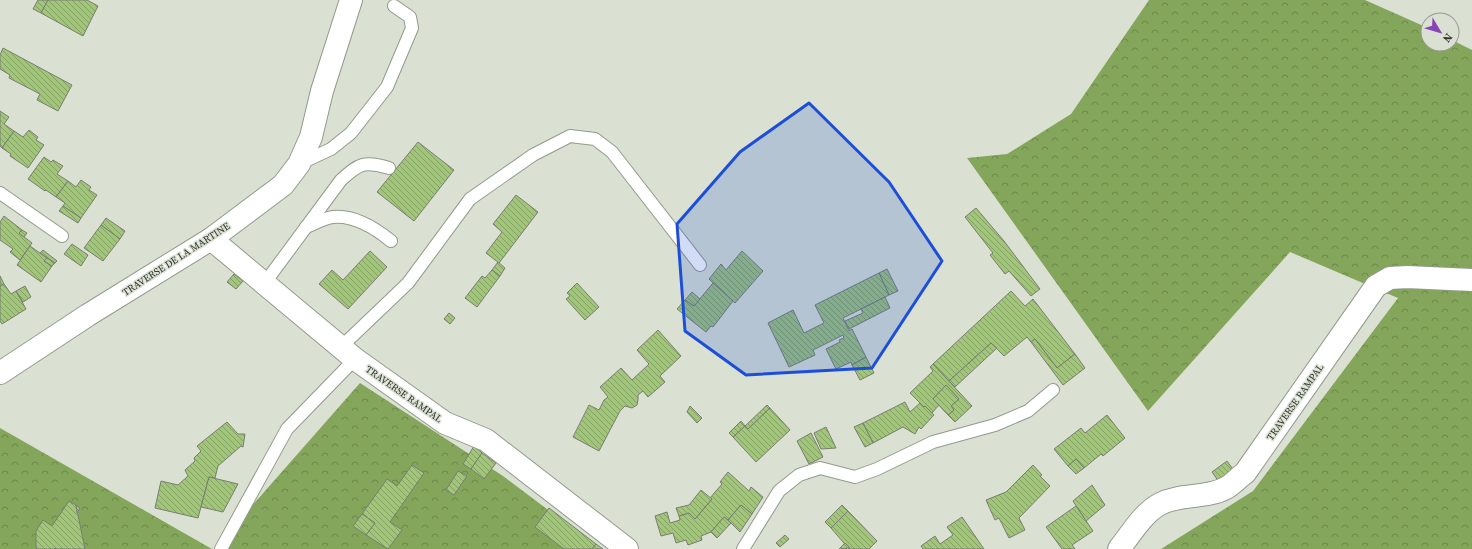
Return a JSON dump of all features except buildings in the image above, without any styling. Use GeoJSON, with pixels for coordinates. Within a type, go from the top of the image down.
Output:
{"type":"FeatureCollection","features":[{"type":"Feature","properties":{"kind":"street","name":"TRAVERSE DE LA MARTINE"},"geometry":{"type":"LineString","coordinates":[[2,368],[211,239],[283,185],[300,164],[311,137],[322,91],[351,0]]}},
{"type":"Feature","properties":{"kind":"street","name":"TRAVERSE RAMPAL"},"geometry":{"type":"LineString","coordinates":[[211,239],[348,353],[445,423],[486,440],[627,549]]}},
{"type":"Feature","properties":{"kind":"street","name":"TRAVERSE RAMPAL"},"geometry":{"type":"LineString","coordinates":[[1119,549],[1148,513],[1160,504],[1174,498],[1201,495],[1226,488],[1245,473],[1376,286],[1390,278],[1472,280]]}},
{"type":"Feature","properties":{"kind":"lane"},"geometry":{"type":"LineString","coordinates":[[300,164],[331,148],[351,132],[387,87],[412,28],[410,17],[394,6]]}},
{"type":"Feature","properties":{"kind":"lane"},"geometry":{"type":"LineString","coordinates":[[221,549],[287,429],[329,387],[348,353],[408,283],[470,199],[533,155],[570,136],[595,139],[612,152],[700,265]]}},
{"type":"Feature","properties":{"kind":"lane"},"geometry":{"type":"LineString","coordinates":[[264,284],[340,180],[356,166],[372,163],[389,168]]}},
{"type":"Feature","properties":{"kind":"lane"},"geometry":{"type":"LineString","coordinates":[[0,193],[62,236]]}},
{"type":"Feature","properties":{"kind":"lane"},"geometry":{"type":"LineString","coordinates":[[306,227],[332,217],[350,218],[379,232],[390,241]]}},
{"type":"Feature","properties":{"kind":"lane"},"geometry":{"type":"LineString","coordinates":[[743,549],[779,491],[799,475],[820,468],[855,477],[877,469],[933,442],[995,425],[1028,411],[1053,390]]}},
{"type":"Feature","properties":{"kind":"highlighted area"},"geometry":{"type":"Polygon","coordinates":[[[809,103],[889,182],[942,261],[872,368],[746,375],[685,331],[677,224],[740,152],[809,103]]]}},
{"type":"Feature","properties":{"kind":"green space"},"geometry":{"type":"Polygon","coordinates":[[[1149,0],[1365,0],[1420,24],[1420,52],[1460,52],[1460,44],[1472,50],[1472,549],[1161,549],[1253,491],[1398,298],[1290,252],[1148,411],[967,158],[1007,154],[1071,114],[1149,0]]]}},
{"type":"Feature","properties":{"kind":"green space"},"geometry":{"type":"Polygon","coordinates":[[[360,383],[503,476],[600,549],[214,549],[360,383]]]}},
{"type":"Feature","properties":{"kind":"green space"},"geometry":{"type":"Polygon","coordinates":[[[0,428],[212,549],[0,549],[0,428]]]}}]}
